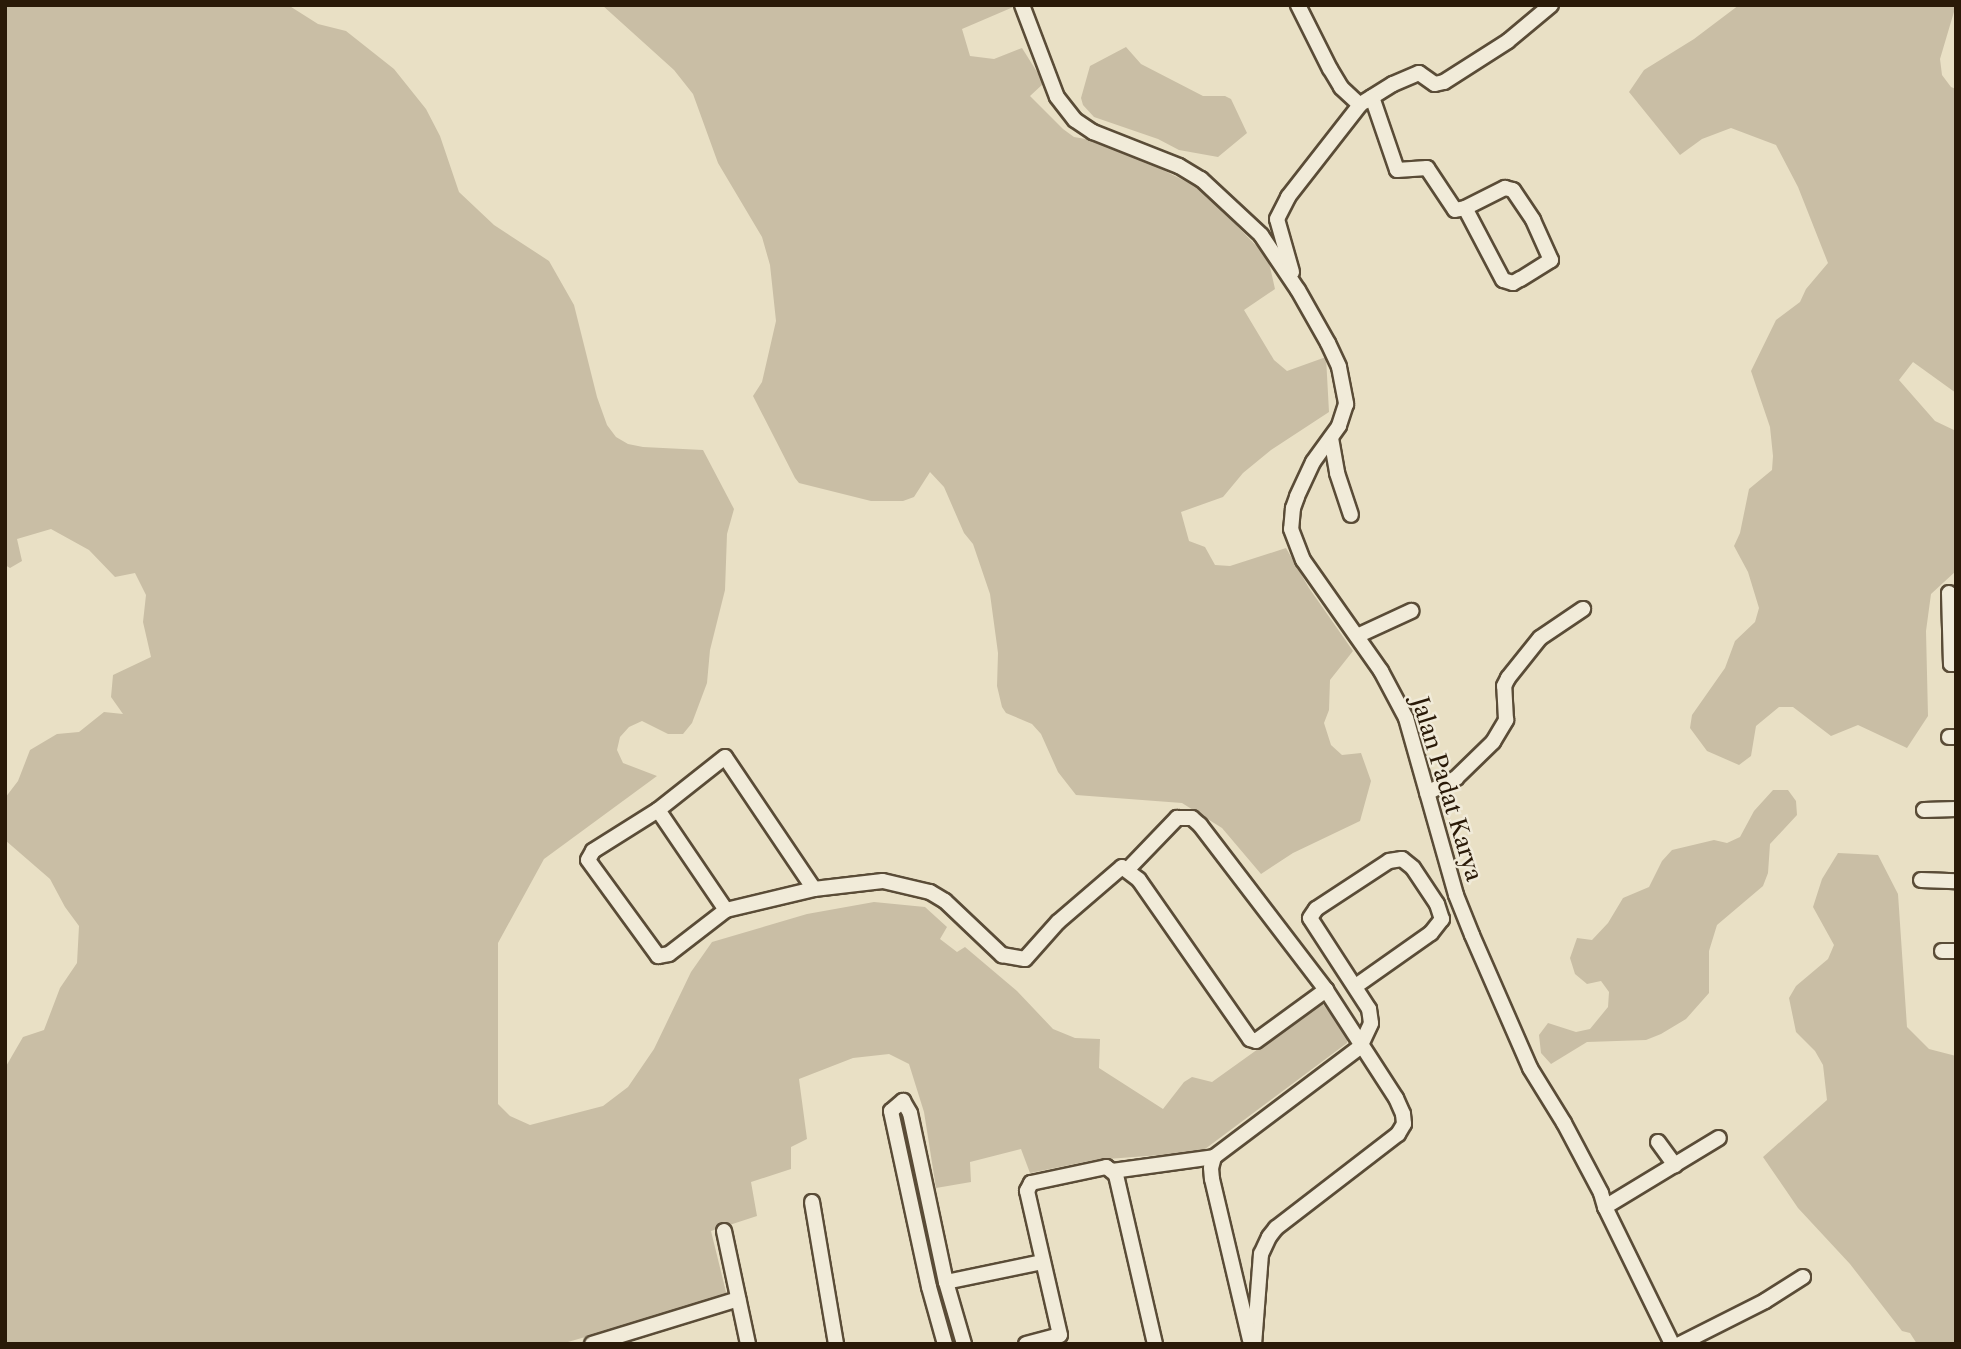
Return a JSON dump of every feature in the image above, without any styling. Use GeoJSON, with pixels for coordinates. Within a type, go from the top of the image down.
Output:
{"type":"FeatureCollection","features":[{"type":"Feature","properties":{"kind":"street","name":"Jalan Padat Karya"},"geometry":{"type":"LineString","coordinates":[[1022,5],[1057,97],[1074,120],[1093,132],[1179,166],[1201,179],[1261,235],[1298,290],[1328,343],[1345,389],[1346,404],[1339,426],[1313,462],[1297,497],[1291,528],[1303,561],[1381,671],[1406,718],[1456,895],[1472,935],[1530,1068],[1564,1123],[1601,1194],[1672,1344]]}},
{"type":"Feature","properties":{"kind":"street"},"geometry":{"type":"LineString","coordinates":[[1298,5],[1341,87],[1366,101],[1397,170],[1427,168],[1451,207],[1465,208],[1505,188],[1513,190],[1547,246],[1551,260],[1513,282],[1503,280],[1465,208]]}},
{"type":"Feature","properties":{"kind":"street"},"geometry":{"type":"LineString","coordinates":[[1298,290],[1277,219],[1288,197],[1366,101],[1419,73],[1435,84],[1444,82],[1508,41],[1551,5]]}},
{"type":"Feature","properties":{"kind":"street"},"geometry":{"type":"LineString","coordinates":[[1331,438],[1337,473],[1351,515]]}},
{"type":"Feature","properties":{"kind":"street"},"geometry":{"type":"LineString","coordinates":[[1949,593],[1951,664],[1956,664]]}},
{"type":"Feature","properties":{"kind":"street"},"geometry":{"type":"LineString","coordinates":[[1427,793],[1456,778],[1493,742],[1506,720],[1504,686],[1508,678],[1540,638],[1583,609]]}},
{"type":"Feature","properties":{"kind":"street"},"geometry":{"type":"LineString","coordinates":[[1357,636],[1411,611]]}},
{"type":"Feature","properties":{"kind":"street"},"geometry":{"type":"LineString","coordinates":[[814,889],[725,757],[658,810],[593,851],[588,860],[658,956],[668,954],[726,910],[814,889],[883,881],[930,892],[945,901],[1002,955],[1025,959],[1058,922],[1122,867],[1128,869],[1250,1039],[1256,1041],[1326,990]]}},
{"type":"Feature","properties":{"kind":"street"},"geometry":{"type":"LineString","coordinates":[[1924,810],[1956,809]]}},
{"type":"Feature","properties":{"kind":"street"},"geometry":{"type":"LineString","coordinates":[[658,810],[726,910]]}},
{"type":"Feature","properties":{"kind":"street"},"geometry":{"type":"LineString","coordinates":[[1128,869],[1177,818],[1192,818],[1326,990],[1396,1098],[1404,1124],[1398,1134],[1276,1228],[1269,1237],[1261,1254],[1252,1344]]}},
{"type":"Feature","properties":{"kind":"street"},"geometry":{"type":"LineString","coordinates":[[1112,1171],[1214,1157],[1360,1046],[1371,1015],[1356,986],[1310,918],[1316,909],[1389,861],[1402,859],[1413,868],[1437,904],[1442,919],[1431,933],[1356,986]]}},
{"type":"Feature","properties":{"kind":"street"},"geometry":{"type":"LineString","coordinates":[[1921,880],[1956,881]]}},
{"type":"Feature","properties":{"kind":"street"},"geometry":{"type":"LineString","coordinates":[[945,1344],[929,1287],[891,1111],[903,1101],[910,1113],[946,1282],[964,1344]]}},
{"type":"Feature","properties":{"kind":"street"},"geometry":{"type":"LineString","coordinates":[[1605,1207],[1719,1138]]}},
{"type":"Feature","properties":{"kind":"street"},"geometry":{"type":"LineString","coordinates":[[1658,1142],[1675,1165]]}},
{"type":"Feature","properties":{"kind":"street"},"geometry":{"type":"LineString","coordinates":[[1214,1157],[1212,1178],[1252,1344]]}},
{"type":"Feature","properties":{"kind":"street"},"geometry":{"type":"LineString","coordinates":[[1026,1344],[1061,1339],[1027,1191],[1029,1186],[1031,1183],[1106,1167],[1116,1175],[1154,1344]]}},
{"type":"Feature","properties":{"kind":"street"},"geometry":{"type":"LineString","coordinates":[[812,1202],[836,1344]]}},
{"type":"Feature","properties":{"kind":"street"},"geometry":{"type":"LineString","coordinates":[[724,1231],[748,1344]]}},
{"type":"Feature","properties":{"kind":"street"},"geometry":{"type":"LineString","coordinates":[[946,1282],[1043,1262]]}},
{"type":"Feature","properties":{"kind":"street"},"geometry":{"type":"LineString","coordinates":[[929,1287],[930,1280],[935,1276],[942,1277],[946,1282]]}},
{"type":"Feature","properties":{"kind":"street"},"geometry":{"type":"LineString","coordinates":[[1680,1344],[1765,1301],[1803,1277]]}},
{"type":"Feature","properties":{"kind":"street"},"geometry":{"type":"LineString","coordinates":[[592,1344],[738,1299]]}},
{"type":"Feature","properties":{"kind":"shaded area"},"geometry":{"type":"Polygon","coordinates":[[[5,5],[288,5],[318,24],[346,31],[394,69],[426,109],[440,136],[459,192],[494,225],[549,261],[574,305],[597,397],[607,425],[616,437],[628,444],[643,447],[703,450],[734,509],[727,534],[725,590],[710,650],[707,683],[692,723],[683,734],[668,734],[642,721],[629,727],[620,737],[617,750],[623,763],[657,776],[544,859],[498,943],[498,1104],[510,1116],[530,1125],[603,1106],[628,1087],[654,1049],[691,972],[712,942],[807,914],[874,902],[925,907],[947,927],[940,939],[957,952],[965,947],[1017,991],[1053,1029],[1075,1038],[1100,1039],[1099,1068],[1163,1109],[1184,1082],[1192,1077],[1212,1082],[1322,1003],[1347,1035],[1347,1043],[1201,1152],[1094,1160],[1030,1173],[1021,1149],[970,1162],[971,1182],[936,1188],[924,1112],[909,1064],[889,1054],[853,1058],[799,1079],[807,1139],[791,1147],[791,1169],[751,1182],[757,1216],[711,1231],[727,1296],[561,1344],[5,1344],[5,1068],[23,1037],[44,1030],[60,988],[77,963],[79,926],[50,879],[5,840],[5,798],[18,781],[30,750],[57,734],[79,732],[104,712],[123,714],[111,697],[113,675],[151,657],[143,622],[146,595],[135,573],[115,577],[89,550],[51,529],[17,539],[22,561],[10,568],[5,565],[5,5]]]}},
{"type":"Feature","properties":{"kind":"shaded area"},"geometry":{"type":"Polygon","coordinates":[[[602,5],[1018,5],[962,29],[970,56],[994,59],[1022,48],[1044,83],[1030,96],[1063,129],[1074,137],[1103,142],[1197,187],[1268,258],[1275,289],[1244,310],[1274,360],[1287,371],[1326,357],[1329,412],[1271,450],[1243,473],[1223,497],[1181,512],[1189,541],[1205,547],[1215,565],[1230,566],[1286,548],[1309,588],[1353,651],[1330,680],[1329,710],[1324,723],[1331,745],[1342,755],[1361,753],[1371,781],[1360,821],[1293,853],[1261,874],[1222,828],[1182,803],[1076,795],[1058,772],[1041,734],[1032,724],[1006,713],[1002,707],[997,686],[998,653],[990,594],[973,544],[964,533],[944,487],[930,472],[914,497],[903,501],[871,501],[799,483],[795,478],[753,396],[762,382],[776,321],[770,265],[762,237],[718,163],[693,94],[674,70],[602,5]]]}},
{"type":"Feature","properties":{"kind":"shaded area"},"geometry":{"type":"Polygon","coordinates":[[[1739,5],[1956,5],[1940,59],[1942,75],[1951,87],[1956,89],[1956,393],[1913,362],[1899,380],[1935,421],[1956,431],[1956,571],[1931,594],[1926,631],[1928,716],[1907,748],[1858,725],[1831,736],[1793,707],[1779,707],[1756,726],[1751,756],[1739,765],[1707,751],[1690,728],[1692,715],[1725,668],[1735,641],[1755,622],[1759,608],[1748,572],[1734,546],[1740,533],[1749,489],[1772,470],[1770,427],[1751,371],[1776,320],[1800,302],[1806,289],[1828,263],[1798,187],[1776,145],[1731,128],[1702,139],[1680,155],[1629,92],[1644,70],[1694,39],[1739,5]]]}},
{"type":"Feature","properties":{"kind":"shaded area"},"geometry":{"type":"Polygon","coordinates":[[[1126,47],[1141,64],[1203,96],[1225,96],[1231,99],[1247,133],[1218,157],[1179,150],[1158,139],[1094,117],[1083,105],[1081,98],[1090,66],[1126,47]]]}},
{"type":"Feature","properties":{"kind":"shaded area"},"geometry":{"type":"Polygon","coordinates":[[[1773,790],[1788,790],[1796,801],[1797,815],[1770,844],[1768,873],[1763,886],[1717,925],[1709,951],[1709,993],[1686,1019],[1661,1034],[1646,1040],[1587,1042],[1551,1064],[1541,1053],[1539,1035],[1548,1023],[1576,1032],[1590,1029],[1608,1007],[1609,992],[1601,981],[1587,984],[1575,974],[1570,958],[1577,938],[1592,940],[1608,923],[1623,898],[1649,887],[1662,861],[1672,850],[1714,840],[1727,843],[1740,837],[1754,811],[1773,790]]]}},
{"type":"Feature","properties":{"kind":"shaded area"},"geometry":{"type":"Polygon","coordinates":[[[1838,853],[1878,855],[1898,894],[1907,1027],[1929,1049],[1956,1056],[1956,1344],[1917,1344],[1910,1333],[1902,1331],[1850,1264],[1798,1208],[1763,1157],[1827,1100],[1823,1065],[1815,1051],[1796,1032],[1789,998],[1796,986],[1828,959],[1834,945],[1813,907],[1822,879],[1838,853]]]}}]}
